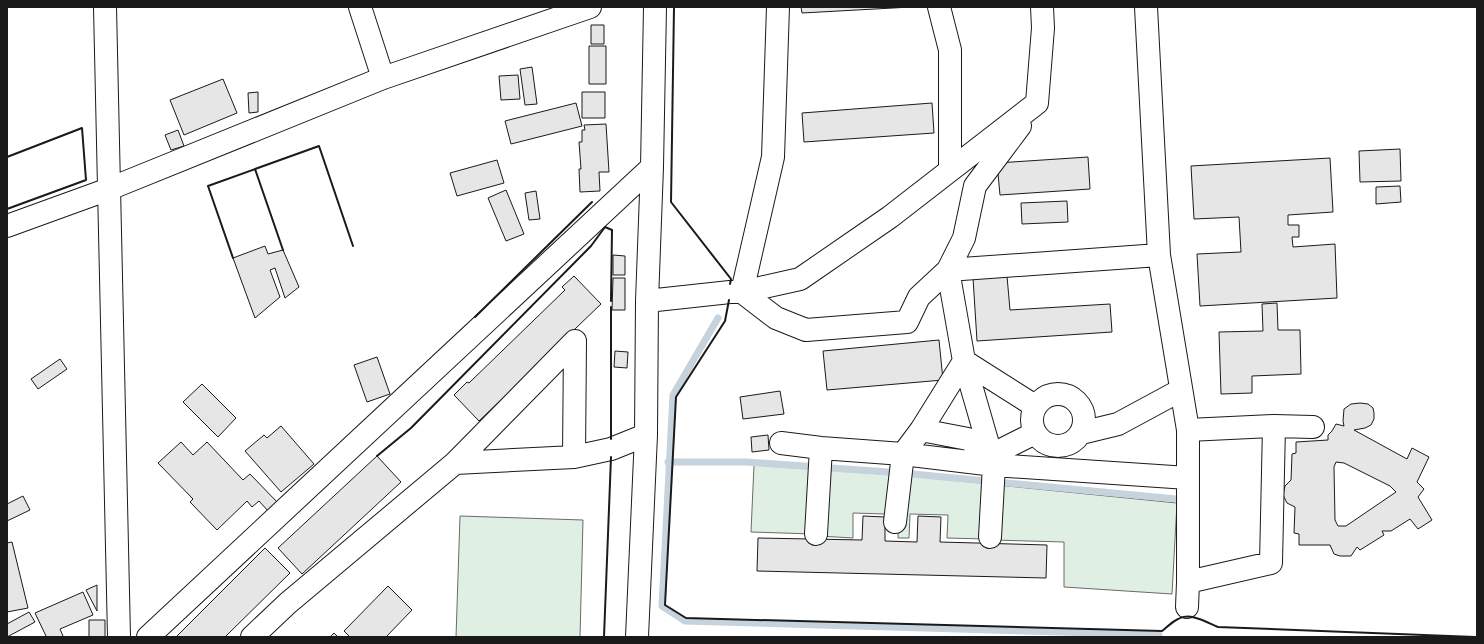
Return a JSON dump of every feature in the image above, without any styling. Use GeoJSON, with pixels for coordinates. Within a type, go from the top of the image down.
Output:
{"type":"FeatureCollection","features":[{"type":"Feature","properties":{"kind":"street"},"geometry":{"type":"LineString","coordinates":[[105,7],[119,637]]}},
{"type":"Feature","properties":{"kind":"street"},"geometry":{"type":"LineString","coordinates":[[360,7],[383,78]]}},
{"type":"Feature","properties":{"kind":"street"},"geometry":{"type":"LineString","coordinates":[[7,226],[109,189],[383,78],[590,7]]}},
{"type":"Feature","properties":{"kind":"street"},"geometry":{"type":"LineString","coordinates":[[637,637],[646,435],[647,301],[652,167],[655,7]]}},
{"type":"Feature","properties":{"kind":"street"},"geometry":{"type":"LineString","coordinates":[[742,292],[773,157],[778,7]]}},
{"type":"Feature","properties":{"kind":"street"},"geometry":{"type":"LineString","coordinates":[[939,7],[950,50],[950,170]]}},
{"type":"Feature","properties":{"kind":"street"},"geometry":{"type":"LineString","coordinates":[[742,292],[776,318],[806,330],[907,322],[919,297],[948,270],[964,238],[975,186],[1037,103],[1042,7]]}},
{"type":"Feature","properties":{"kind":"street"},"geometry":{"type":"LineString","coordinates":[[1146,7],[1158,255],[1188,430],[1187,607]]}},
{"type":"Feature","properties":{"kind":"street"},"geometry":{"type":"LineString","coordinates":[[647,301],[742,292],[800,279],[890,217],[1037,103]]}},
{"type":"Feature","properties":{"kind":"street"},"geometry":{"type":"LineString","coordinates":[[148,637],[652,167]]}},
{"type":"Feature","properties":{"kind":"street"},"geometry":{"type":"LineString","coordinates":[[948,270],[1158,255]]}},
{"type":"Feature","properties":{"kind":"street"},"geometry":{"type":"LineString","coordinates":[[948,270],[964,361],[993,460],[990,537]]}},
{"type":"Feature","properties":{"kind":"street"},"geometry":{"type":"LineString","coordinates":[[252,637],[288,603],[455,463],[575,341],[574,457]]}},
{"type":"Feature","properties":{"kind":"street"},"geometry":{"type":"LineString","coordinates":[[964,361],[1035,406]]}},
{"type":"Feature","properties":{"kind":"street"},"geometry":{"type":"LineString","coordinates":[[895,522],[903,454],[964,361]]}},
{"type":"Feature","properties":{"kind":"street"},"geometry":{"type":"LineString","coordinates":[[1081,433],[1118,424],[1182,390]]}},
{"type":"Feature","properties":{"kind":"street"},"geometry":{"type":"LineString","coordinates":[[1058,393],[1067,395],[1078,403],[1084,415],[1084,425],[1081,433],[1075,440],[1066,445],[1058,446],[1048,444],[1041,440],[1035,433],[1032,424],[1032,415],[1035,406],[1041,399],[1049,395],[1058,393]]}},
{"type":"Feature","properties":{"kind":"street"},"geometry":{"type":"LineString","coordinates":[[1188,430],[1274,426],[1313,427]]}},
{"type":"Feature","properties":{"kind":"street"},"geometry":{"type":"LineString","coordinates":[[1188,582],[1271,563],[1274,426]]}},
{"type":"Feature","properties":{"kind":"street"},"geometry":{"type":"LineString","coordinates":[[920,430],[968,439],[993,460]]}},
{"type":"Feature","properties":{"kind":"street"},"geometry":{"type":"LineString","coordinates":[[993,460],[1035,433]]}},
{"type":"Feature","properties":{"kind":"street"},"geometry":{"type":"LineString","coordinates":[[455,463],[574,457],[611,449],[646,435]]}},
{"type":"Feature","properties":{"kind":"street"},"geometry":{"type":"LineString","coordinates":[[781,443],[821,448],[993,460],[1188,478]]}},
{"type":"Feature","properties":{"kind":"street"},"geometry":{"type":"LineString","coordinates":[[816,534],[821,448]]}},
{"type":"Feature","properties":{"kind":"green space"},"geometry":{"type":"Polygon","coordinates":[[[754,465],[816,469],[813,534],[751,532],[754,465]]]}},
{"type":"Feature","properties":{"kind":"green space"},"geometry":{"type":"Polygon","coordinates":[[[821,469],[894,475],[886,514],[853,513],[853,538],[819,536],[821,469]]]}},
{"type":"Feature","properties":{"kind":"green space"},"geometry":{"type":"Polygon","coordinates":[[[900,475],[990,484],[986,539],[947,538],[948,515],[910,514],[909,538],[898,538],[900,475]]]}},
{"type":"Feature","properties":{"kind":"green space"},"geometry":{"type":"Polygon","coordinates":[[[997,485],[1177,503],[1172,594],[1064,587],[1064,542],[993,540],[997,485]]]}},
{"type":"Feature","properties":{"kind":"green space"},"geometry":{"type":"Polygon","coordinates":[[[460,516],[583,520],[580,637],[456,637],[460,516]]]}},
{"type":"Feature","properties":{"kind":"building"},"geometry":{"type":"Polygon","coordinates":[[[801,7],[911,7],[802,13],[801,7]]]}},
{"type":"Feature","properties":{"kind":"building"},"geometry":{"type":"Polygon","coordinates":[[[591,25],[604,25],[604,44],[591,44],[591,25]]]}},
{"type":"Feature","properties":{"kind":"building"},"geometry":{"type":"Polygon","coordinates":[[[589,46],[606,46],[606,84],[589,84],[589,46]]]}},
{"type":"Feature","properties":{"kind":"building"},"geometry":{"type":"Polygon","coordinates":[[[532,67],[537,104],[525,105],[520,69],[532,67]]]}},
{"type":"Feature","properties":{"kind":"building"},"geometry":{"type":"Polygon","coordinates":[[[518,75],[520,99],[501,100],[499,76],[518,75]]]}},
{"type":"Feature","properties":{"kind":"building"},"geometry":{"type":"Polygon","coordinates":[[[223,79],[237,113],[184,135],[170,100],[223,79]]]}},
{"type":"Feature","properties":{"kind":"building"},"geometry":{"type":"Polygon","coordinates":[[[258,92],[258,112],[249,113],[248,93],[258,92]]]}},
{"type":"Feature","properties":{"kind":"building"},"geometry":{"type":"Polygon","coordinates":[[[582,92],[605,92],[605,118],[582,118],[582,92]]]}},
{"type":"Feature","properties":{"kind":"building"},"geometry":{"type":"Polygon","coordinates":[[[576,103],[582,126],[511,144],[505,121],[576,103]]]}},
{"type":"Feature","properties":{"kind":"building"},"geometry":{"type":"Polygon","coordinates":[[[932,103],[934,133],[804,142],[802,113],[932,103]]]}},
{"type":"Feature","properties":{"kind":"building"},"geometry":{"type":"Polygon","coordinates":[[[606,124],[609,172],[599,172],[600,191],[580,192],[579,169],[581,169],[579,142],[582,142],[582,130],[585,130],[584,125],[606,124]]]}},
{"type":"Feature","properties":{"kind":"building"},"geometry":{"type":"Polygon","coordinates":[[[178,130],[184,146],[171,150],[165,135],[178,130]]]}},
{"type":"Feature","properties":{"kind":"building"},"geometry":{"type":"Polygon","coordinates":[[[1400,149],[1401,181],[1360,182],[1359,151],[1400,149]]]}},
{"type":"Feature","properties":{"kind":"building"},"geometry":{"type":"Polygon","coordinates":[[[1088,157],[1090,189],[1000,195],[997,163],[1088,157]]]}},
{"type":"Feature","properties":{"kind":"building"},"geometry":{"type":"Polygon","coordinates":[[[1330,158],[1333,212],[1288,215],[1288,225],[1299,225],[1299,237],[1292,237],[1293,247],[1335,244],[1337,298],[1200,306],[1197,254],[1241,252],[1239,217],[1194,219],[1191,166],[1330,158]]]}},
{"type":"Feature","properties":{"kind":"building"},"geometry":{"type":"Polygon","coordinates":[[[497,160],[504,183],[457,196],[450,173],[497,160]]]}},
{"type":"Feature","properties":{"kind":"building"},"geometry":{"type":"Polygon","coordinates":[[[1400,186],[1401,202],[1376,204],[1376,187],[1400,186]]]}},
{"type":"Feature","properties":{"kind":"building"},"geometry":{"type":"Polygon","coordinates":[[[506,190],[524,234],[506,241],[488,198],[506,190]]]}},
{"type":"Feature","properties":{"kind":"building"},"geometry":{"type":"Polygon","coordinates":[[[536,191],[540,219],[529,220],[525,193],[536,191]]]}},
{"type":"Feature","properties":{"kind":"building"},"geometry":{"type":"Polygon","coordinates":[[[1067,201],[1068,222],[1022,224],[1021,203],[1067,201]]]}},
{"type":"Feature","properties":{"kind":"building"},"geometry":{"type":"Polygon","coordinates":[[[265,246],[268,254],[283,250],[299,287],[285,298],[275,268],[270,270],[280,297],[255,318],[233,258],[265,246]]]}},
{"type":"Feature","properties":{"kind":"building"},"geometry":{"type":"Polygon","coordinates":[[[613,255],[625,256],[625,275],[613,275],[613,255]]]}},
{"type":"Feature","properties":{"kind":"building"},"geometry":{"type":"Polygon","coordinates":[[[574,276],[601,304],[479,421],[454,395],[467,382],[469,383],[565,290],[562,287],[574,276]]]}},
{"type":"Feature","properties":{"kind":"building"},"geometry":{"type":"Polygon","coordinates":[[[1007,276],[1010,310],[1110,304],[1112,332],[977,341],[973,278],[1007,276]]]}},
{"type":"Feature","properties":{"kind":"building"},"geometry":{"type":"Polygon","coordinates":[[[613,278],[625,278],[625,310],[612,310],[613,278]]]}},
{"type":"Feature","properties":{"kind":"building"},"geometry":{"type":"Polygon","coordinates":[[[1277,303],[1278,330],[1300,330],[1301,374],[1252,376],[1252,393],[1221,394],[1219,332],[1263,331],[1262,304],[1277,303]]]}},
{"type":"Feature","properties":{"kind":"building"},"geometry":{"type":"Polygon","coordinates":[[[939,340],[943,380],[827,390],[823,351],[939,340]]]}},
{"type":"Feature","properties":{"kind":"building"},"geometry":{"type":"Polygon","coordinates":[[[615,351],[628,352],[627,368],[614,367],[615,351]]]}},
{"type":"Feature","properties":{"kind":"building"},"geometry":{"type":"Polygon","coordinates":[[[377,357],[390,394],[367,402],[354,365],[377,357]]]}},
{"type":"Feature","properties":{"kind":"building"},"geometry":{"type":"Polygon","coordinates":[[[60,359],[67,369],[38,389],[31,379],[60,359]]]}},
{"type":"Feature","properties":{"kind":"building"},"geometry":{"type":"Polygon","coordinates":[[[202,384],[236,418],[218,437],[183,402],[202,384]]]}},
{"type":"Feature","properties":{"kind":"building"},"geometry":{"type":"Polygon","coordinates":[[[780,391],[784,414],[743,419],[740,397],[780,391]]]}},
{"type":"Feature","properties":{"kind":"building"},"geometry":{"type":"Polygon","coordinates":[[[1351,404],[1368,404],[1373,408],[1374,413],[1374,419],[1371,425],[1354,430],[1407,459],[1412,448],[1429,457],[1417,482],[1424,489],[1418,497],[1432,520],[1418,529],[1410,519],[1391,531],[1382,531],[1384,535],[1360,550],[1357,547],[1351,556],[1340,556],[1334,554],[1330,545],[1299,545],[1299,534],[1294,533],[1295,507],[1287,503],[1283,495],[1285,486],[1291,480],[1292,454],[1296,453],[1296,442],[1328,440],[1328,435],[1336,424],[1344,426],[1344,409],[1351,404]],[[1336,462],[1334,467],[1335,520],[1338,526],[1346,526],[1396,492],[1390,486],[1344,463],[1336,462]]]}},
{"type":"Feature","properties":{"kind":"building"},"geometry":{"type":"Polygon","coordinates":[[[281,426],[314,464],[281,492],[245,451],[264,435],[267,438],[281,426]]]}},
{"type":"Feature","properties":{"kind":"building"},"geometry":{"type":"Polygon","coordinates":[[[768,435],[769,450],[752,452],[751,437],[768,435]]]}},
{"type":"Feature","properties":{"kind":"building"},"geometry":{"type":"Polygon","coordinates":[[[181,442],[193,455],[207,442],[243,480],[250,474],[278,503],[269,512],[259,501],[252,507],[247,501],[217,530],[190,502],[193,499],[158,463],[181,442]]]}},
{"type":"Feature","properties":{"kind":"building"},"geometry":{"type":"Polygon","coordinates":[[[377,456],[401,482],[302,574],[278,548],[377,456]]]}},
{"type":"Feature","properties":{"kind":"building"},"geometry":{"type":"Polygon","coordinates":[[[23,496],[30,510],[7,521],[7,504],[23,496]]]}},
{"type":"Feature","properties":{"kind":"building"},"geometry":{"type":"Polygon","coordinates":[[[863,516],[885,517],[885,541],[917,542],[918,516],[941,517],[940,542],[1047,545],[1046,578],[757,571],[758,538],[862,540],[863,516]]]}},
{"type":"Feature","properties":{"kind":"building"},"geometry":{"type":"Polygon","coordinates":[[[12,542],[28,608],[7,612],[7,543],[12,542]]]}},
{"type":"Feature","properties":{"kind":"building"},"geometry":{"type":"Polygon","coordinates":[[[265,548],[290,573],[225,637],[176,637],[265,548]]]}},
{"type":"Feature","properties":{"kind":"building"},"geometry":{"type":"Polygon","coordinates":[[[97,585],[97,611],[86,590],[97,585]]]}},
{"type":"Feature","properties":{"kind":"building"},"geometry":{"type":"Polygon","coordinates":[[[388,586],[412,610],[386,637],[350,637],[344,631],[388,586]]]}},
{"type":"Feature","properties":{"kind":"building"},"geometry":{"type":"Polygon","coordinates":[[[83,592],[93,615],[60,629],[63,636],[43,637],[46,636],[35,613],[83,592]]]}},
{"type":"Feature","properties":{"kind":"building"},"geometry":{"type":"Polygon","coordinates":[[[29,612],[35,622],[7,637],[7,624],[29,612]]]}},
{"type":"Feature","properties":{"kind":"building"},"geometry":{"type":"Polygon","coordinates":[[[89,620],[105,620],[105,637],[89,637],[89,620]]]}},
{"type":"Feature","properties":{"kind":"building"},"geometry":{"type":"Polygon","coordinates":[[[334,633],[338,637],[330,637],[334,633]]]}},
{"type":"Feature","properties":{"kind":"waterway"},"geometry":{"type":"LineString","coordinates":[[718,318],[673,395],[662,606],[685,621],[1159,635]]}},
{"type":"Feature","properties":{"kind":"waterway"},"geometry":{"type":"LineString","coordinates":[[668,462],[746,462],[902,473],[1176,499]]}},
{"type":"Feature","properties":{"kind":"wall"},"geometry":{"type":"LineString","coordinates":[[674,7],[671,202],[731,279],[730,284]]}},
{"type":"Feature","properties":{"kind":"wall"},"geometry":{"type":"LineString","coordinates":[[7,157],[82,128],[86,180],[7,209]]}},
{"type":"Feature","properties":{"kind":"wall"},"geometry":{"type":"LineString","coordinates":[[233,258],[208,186],[319,146],[353,246]]}},
{"type":"Feature","properties":{"kind":"wall"},"geometry":{"type":"LineString","coordinates":[[255,169],[283,250]]}},
{"type":"Feature","properties":{"kind":"wall"},"geometry":{"type":"LineString","coordinates":[[475,317],[592,202]]}},
{"type":"Feature","properties":{"kind":"wall"},"geometry":{"type":"LineString","coordinates":[[377,456],[411,428],[591,246],[605,227],[612,230],[611,301]]}},
{"type":"Feature","properties":{"kind":"wall"},"geometry":{"type":"LineString","coordinates":[[729,300],[725,321],[676,397],[665,605],[686,618],[1162,631],[1176,620],[1183,617],[1193,617],[1218,627],[1475,637]]}},
{"type":"Feature","properties":{"kind":"wall"},"geometry":{"type":"LineString","coordinates":[[611,307],[611,439]]}},
{"type":"Feature","properties":{"kind":"wall"},"geometry":{"type":"LineString","coordinates":[[604,637],[611,457]]}}]}
